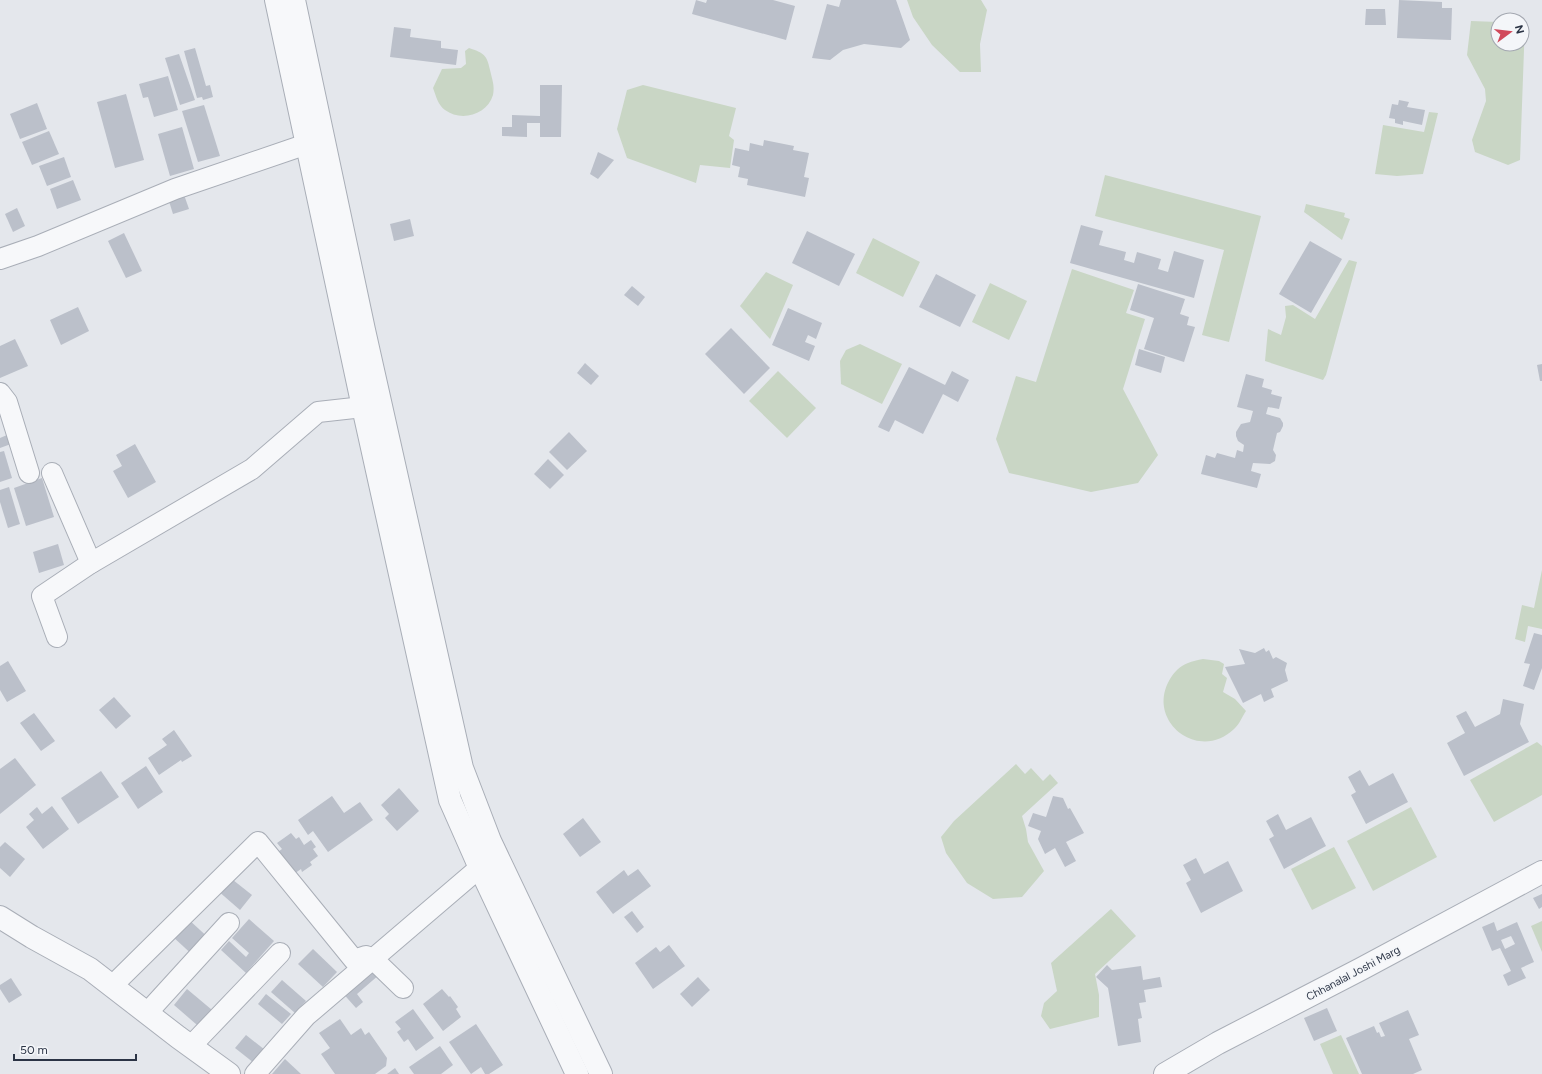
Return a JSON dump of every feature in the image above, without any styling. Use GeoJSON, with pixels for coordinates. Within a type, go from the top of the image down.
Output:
{"type":"FeatureCollection","features":[{"type":"Feature","properties":{"kind":"street"},"geometry":{"type":"LineString","coordinates":[[276,0],[363,407],[450,800],[488,861],[600,1074]]}},
{"type":"Feature","properties":{"kind":"street"},"geometry":{"type":"LineString","coordinates":[[294,0],[364,330],[462,768],[488,861],[577,1074]]}},
{"type":"Feature","properties":{"kind":"street"},"geometry":{"type":"LineString","coordinates":[[0,259],[38,246],[175,189],[307,144]]}},
{"type":"Feature","properties":{"kind":"street"},"geometry":{"type":"LineString","coordinates":[[0,393],[6,402],[29,473]]}},
{"type":"Feature","properties":{"kind":"street"},"geometry":{"type":"LineString","coordinates":[[57,636],[42,596],[90,563],[252,469],[318,412],[363,407]]}},
{"type":"Feature","properties":{"kind":"street"},"geometry":{"type":"LineString","coordinates":[[52,473],[90,563]]}},
{"type":"Feature","properties":{"kind":"street"},"geometry":{"type":"LineString","coordinates":[[112,986],[258,842],[354,960],[366,956],[374,959],[403,988]]}},
{"type":"Feature","properties":{"kind":"street"},"geometry":{"type":"LineString","coordinates":[[255,1074],[306,1016],[488,861]]}},
{"type":"Feature","properties":{"kind":"street","name":"Chhanalal Joshi Marg"},"geometry":{"type":"LineString","coordinates":[[1165,1074],[1218,1043],[1361,969],[1542,872]]}},
{"type":"Feature","properties":{"kind":"street"},"geometry":{"type":"LineString","coordinates":[[0,917],[32,937],[90,969],[229,1074]]}},
{"type":"Feature","properties":{"kind":"street"},"geometry":{"type":"LineString","coordinates":[[147,1013],[229,923]]}},
{"type":"Feature","properties":{"kind":"street"},"geometry":{"type":"LineString","coordinates":[[191,1046],[280,953]]}},
{"type":"Feature","properties":{"kind":"green space"},"geometry":{"type":"Polygon","coordinates":[[[907,0],[981,0],[987,10],[980,44],[981,72],[960,72],[932,45],[913,17],[907,0]]]}},
{"type":"Feature","properties":{"kind":"green space"},"geometry":{"type":"Polygon","coordinates":[[[1471,21],[1490,22],[1490,52],[1524,52],[1520,160],[1508,165],[1475,152],[1472,140],[1486,101],[1485,89],[1467,55],[1471,21]]]}},
{"type":"Feature","properties":{"kind":"green space"},"geometry":{"type":"Polygon","coordinates":[[[469,48],[478,51],[486,58],[489,65],[494,92],[490,102],[479,112],[466,116],[458,116],[451,114],[441,106],[433,88],[442,69],[461,68],[466,64],[465,51],[469,48]]]}},
{"type":"Feature","properties":{"kind":"green space"},"geometry":{"type":"Polygon","coordinates":[[[643,85],[736,108],[729,136],[734,140],[730,168],[700,165],[696,183],[627,158],[617,129],[627,90],[643,85]]]}},
{"type":"Feature","properties":{"kind":"green space"},"geometry":{"type":"Polygon","coordinates":[[[1429,112],[1438,113],[1423,174],[1397,176],[1375,174],[1383,125],[1424,132],[1429,112]]]}},
{"type":"Feature","properties":{"kind":"green space"},"geometry":{"type":"Polygon","coordinates":[[[1105,175],[1261,216],[1229,342],[1202,335],[1224,250],[1095,216],[1105,175]]]}},
{"type":"Feature","properties":{"kind":"green space"},"geometry":{"type":"Polygon","coordinates":[[[1306,204],[1345,213],[1344,217],[1350,219],[1342,240],[1304,212],[1306,204]]]}},
{"type":"Feature","properties":{"kind":"green space"},"geometry":{"type":"Polygon","coordinates":[[[873,238],[920,262],[903,297],[856,273],[873,238]]]}},
{"type":"Feature","properties":{"kind":"green space"},"geometry":{"type":"Polygon","coordinates":[[[1349,260],[1357,262],[1326,375],[1323,380],[1265,361],[1268,329],[1281,335],[1286,317],[1285,306],[1293,305],[1315,319],[1349,260]]]}},
{"type":"Feature","properties":{"kind":"green space"},"geometry":{"type":"Polygon","coordinates":[[[1072,269],[1134,290],[1126,313],[1145,319],[1123,389],[1158,455],[1138,483],[1091,492],[1009,473],[996,439],[1016,376],[1036,382],[1072,269]]]}},
{"type":"Feature","properties":{"kind":"green space"},"geometry":{"type":"Polygon","coordinates":[[[766,272],[793,285],[770,339],[740,306],[766,272]]]}},
{"type":"Feature","properties":{"kind":"green space"},"geometry":{"type":"Polygon","coordinates":[[[990,283],[1027,301],[1009,340],[972,322],[990,283]]]}},
{"type":"Feature","properties":{"kind":"green space"},"geometry":{"type":"Polygon","coordinates":[[[860,344],[902,364],[882,404],[841,384],[840,361],[846,350],[860,344]]]}},
{"type":"Feature","properties":{"kind":"green space"},"geometry":{"type":"Polygon","coordinates":[[[778,371],[816,408],[787,438],[749,401],[778,371]]]}},
{"type":"Feature","properties":{"kind":"green space"},"geometry":{"type":"Polygon","coordinates":[[[1542,570],[1542,629],[1528,626],[1525,642],[1515,639],[1522,605],[1534,608],[1542,570]]]}},
{"type":"Feature","properties":{"kind":"green space"},"geometry":{"type":"Polygon","coordinates":[[[1203,659],[1219,661],[1224,664],[1222,674],[1227,678],[1223,692],[1235,699],[1246,711],[1234,729],[1220,738],[1206,741],[1192,739],[1180,732],[1170,722],[1165,709],[1164,695],[1173,674],[1185,664],[1203,659]]]}},
{"type":"Feature","properties":{"kind":"green space"},"geometry":{"type":"Polygon","coordinates":[[[1537,742],[1542,746],[1542,795],[1494,822],[1470,780],[1537,742]]]}},
{"type":"Feature","properties":{"kind":"green space"},"geometry":{"type":"Polygon","coordinates":[[[1016,764],[1025,774],[1031,768],[1043,781],[1050,774],[1058,783],[1022,816],[1028,842],[1044,871],[1022,897],[993,899],[967,883],[946,853],[941,837],[954,821],[1016,764]]]}},
{"type":"Feature","properties":{"kind":"green space"},"geometry":{"type":"Polygon","coordinates":[[[1411,807],[1437,857],[1373,891],[1347,841],[1411,807]]]}},
{"type":"Feature","properties":{"kind":"green space"},"geometry":{"type":"Polygon","coordinates":[[[1334,847],[1356,888],[1312,910],[1291,869],[1334,847]]]}},
{"type":"Feature","properties":{"kind":"green space"},"geometry":{"type":"Polygon","coordinates":[[[1111,909],[1136,936],[1095,974],[1099,995],[1099,1017],[1050,1029],[1041,1016],[1044,1003],[1057,991],[1051,963],[1111,909]]]}},
{"type":"Feature","properties":{"kind":"green space"},"geometry":{"type":"Polygon","coordinates":[[[1542,921],[1542,952],[1531,926],[1542,921]]]}},
{"type":"Feature","properties":{"kind":"green space"},"geometry":{"type":"Polygon","coordinates":[[[1341,1035],[1359,1074],[1333,1074],[1320,1044],[1341,1035]]]}},
{"type":"Feature","properties":{"kind":"building"},"geometry":{"type":"Polygon","coordinates":[[[696,0],[706,3],[707,0],[773,0],[795,6],[786,40],[692,14],[696,0]]]}},
{"type":"Feature","properties":{"kind":"building"},"geometry":{"type":"Polygon","coordinates":[[[841,0],[896,0],[910,40],[901,48],[864,44],[843,50],[830,60],[812,58],[827,4],[839,7],[841,0]]]}},
{"type":"Feature","properties":{"kind":"building"},"geometry":{"type":"Polygon","coordinates":[[[1399,0],[1442,2],[1442,8],[1452,8],[1451,40],[1397,38],[1399,0]]]}},
{"type":"Feature","properties":{"kind":"building"},"geometry":{"type":"Polygon","coordinates":[[[1366,9],[1385,9],[1386,25],[1365,25],[1366,9]]]}},
{"type":"Feature","properties":{"kind":"building"},"geometry":{"type":"Polygon","coordinates":[[[394,27],[411,29],[410,37],[441,41],[441,48],[458,50],[456,65],[390,57],[394,27]]]}},
{"type":"Feature","properties":{"kind":"building"},"geometry":{"type":"Polygon","coordinates":[[[195,48],[206,86],[210,85],[213,97],[203,100],[202,97],[197,98],[184,51],[195,48]]]}},
{"type":"Feature","properties":{"kind":"building"},"geometry":{"type":"Polygon","coordinates":[[[179,54],[195,100],[180,105],[165,58],[179,54]]]}},
{"type":"Feature","properties":{"kind":"building"},"geometry":{"type":"Polygon","coordinates":[[[168,76],[178,110],[154,117],[148,97],[143,98],[139,84],[168,76]]]}},
{"type":"Feature","properties":{"kind":"building"},"geometry":{"type":"Polygon","coordinates":[[[540,85],[562,85],[561,137],[540,137],[540,123],[527,123],[527,137],[502,136],[502,127],[512,127],[512,115],[540,116],[540,85]]]}},
{"type":"Feature","properties":{"kind":"building"},"geometry":{"type":"Polygon","coordinates":[[[126,94],[144,160],[115,168],[97,102],[126,94]]]}},
{"type":"Feature","properties":{"kind":"building"},"geometry":{"type":"Polygon","coordinates":[[[1399,100],[1409,102],[1407,107],[1425,110],[1422,125],[1403,121],[1403,125],[1395,123],[1395,119],[1389,118],[1392,104],[1398,105],[1399,100]]]}},
{"type":"Feature","properties":{"kind":"building"},"geometry":{"type":"Polygon","coordinates":[[[37,103],[47,129],[20,139],[10,114],[37,103]]]}},
{"type":"Feature","properties":{"kind":"building"},"geometry":{"type":"Polygon","coordinates":[[[204,105],[220,156],[198,162],[182,111],[204,105]]]}},
{"type":"Feature","properties":{"kind":"building"},"geometry":{"type":"Polygon","coordinates":[[[182,127],[194,169],[170,176],[158,134],[182,127]]]}},
{"type":"Feature","properties":{"kind":"building"},"geometry":{"type":"Polygon","coordinates":[[[49,131],[59,154],[32,165],[22,142],[49,131]]]}},
{"type":"Feature","properties":{"kind":"building"},"geometry":{"type":"Polygon","coordinates":[[[764,140],[794,146],[793,150],[809,153],[804,177],[809,178],[805,197],[747,185],[748,179],[738,177],[740,167],[732,165],[735,148],[749,151],[750,143],[763,146],[764,140]]]}},
{"type":"Feature","properties":{"kind":"building"},"geometry":{"type":"Polygon","coordinates":[[[598,152],[614,160],[598,179],[590,174],[598,152]]]}},
{"type":"Feature","properties":{"kind":"building"},"geometry":{"type":"Polygon","coordinates":[[[64,157],[71,177],[47,186],[39,166],[64,157]]]}},
{"type":"Feature","properties":{"kind":"building"},"geometry":{"type":"Polygon","coordinates":[[[73,180],[81,200],[57,209],[50,189],[73,180]]]}},
{"type":"Feature","properties":{"kind":"building"},"geometry":{"type":"Polygon","coordinates":[[[182,189],[189,209],[173,214],[167,195],[182,189]]]}},
{"type":"Feature","properties":{"kind":"building"},"geometry":{"type":"Polygon","coordinates":[[[17,208],[25,226],[13,232],[5,214],[17,208]]]}},
{"type":"Feature","properties":{"kind":"building"},"geometry":{"type":"Polygon","coordinates":[[[410,219],[414,236],[394,241],[390,224],[410,219]]]}},
{"type":"Feature","properties":{"kind":"building"},"geometry":{"type":"Polygon","coordinates":[[[1081,225],[1103,231],[1099,245],[1126,252],[1124,260],[1134,263],[1137,252],[1161,259],[1158,269],[1168,272],[1174,251],[1204,260],[1194,298],[1070,263],[1081,225]]]}},
{"type":"Feature","properties":{"kind":"building"},"geometry":{"type":"Polygon","coordinates":[[[807,231],[855,254],[839,286],[792,263],[807,231]]]}},
{"type":"Feature","properties":{"kind":"building"},"geometry":{"type":"Polygon","coordinates":[[[124,233],[142,271],[126,278],[108,241],[124,233]]]}},
{"type":"Feature","properties":{"kind":"building"},"geometry":{"type":"Polygon","coordinates":[[[1310,241],[1342,259],[1311,313],[1279,294],[1310,241]]]}},
{"type":"Feature","properties":{"kind":"building"},"geometry":{"type":"Polygon","coordinates":[[[936,274],[976,295],[960,327],[919,307],[936,274]]]}},
{"type":"Feature","properties":{"kind":"building"},"geometry":{"type":"Polygon","coordinates":[[[1138,284],[1185,299],[1180,314],[1189,317],[1187,325],[1195,327],[1184,362],[1144,349],[1154,318],[1130,310],[1138,284]]]}},
{"type":"Feature","properties":{"kind":"building"},"geometry":{"type":"Polygon","coordinates":[[[632,286],[645,297],[638,306],[624,295],[632,286]]]}},
{"type":"Feature","properties":{"kind":"building"},"geometry":{"type":"Polygon","coordinates":[[[78,307],[89,331],[61,345],[50,320],[78,307]]]}},
{"type":"Feature","properties":{"kind":"building"},"geometry":{"type":"Polygon","coordinates":[[[788,308],[822,323],[816,339],[808,335],[805,342],[815,346],[809,361],[772,345],[788,308]]]}},
{"type":"Feature","properties":{"kind":"building"},"geometry":{"type":"Polygon","coordinates":[[[731,328],[770,368],[744,394],[705,354],[731,328]]]}},
{"type":"Feature","properties":{"kind":"building"},"geometry":{"type":"Polygon","coordinates":[[[15,339],[28,366],[0,378],[0,346],[15,339]]]}},
{"type":"Feature","properties":{"kind":"building"},"geometry":{"type":"Polygon","coordinates":[[[1139,349],[1165,357],[1161,373],[1135,365],[1139,349]]]}},
{"type":"Feature","properties":{"kind":"building"},"geometry":{"type":"Polygon","coordinates":[[[585,363],[599,376],[591,385],[577,373],[585,363]]]}},
{"type":"Feature","properties":{"kind":"building"},"geometry":{"type":"Polygon","coordinates":[[[1542,364],[1542,381],[1540,381],[1537,365],[1542,364]]]}},
{"type":"Feature","properties":{"kind":"building"},"geometry":{"type":"Polygon","coordinates":[[[909,367],[945,385],[952,371],[969,380],[958,402],[943,394],[923,434],[895,420],[889,432],[878,427],[909,367]]]}},
{"type":"Feature","properties":{"kind":"building"},"geometry":{"type":"Polygon","coordinates":[[[1246,374],[1264,379],[1262,387],[1272,390],[1271,394],[1282,397],[1279,409],[1268,407],[1266,414],[1280,418],[1283,426],[1280,432],[1277,433],[1273,450],[1276,455],[1275,461],[1270,464],[1253,463],[1251,471],[1261,474],[1257,488],[1201,474],[1206,455],[1215,458],[1217,453],[1235,458],[1237,450],[1243,452],[1244,445],[1238,441],[1236,432],[1241,424],[1250,422],[1253,411],[1237,407],[1246,374]]]}},
{"type":"Feature","properties":{"kind":"building"},"geometry":{"type":"Polygon","coordinates":[[[569,432],[587,451],[567,470],[549,452],[569,432]]]}},
{"type":"Feature","properties":{"kind":"building"},"geometry":{"type":"Polygon","coordinates":[[[7,435],[11,444],[0,448],[0,438],[7,435]]]}},
{"type":"Feature","properties":{"kind":"building"},"geometry":{"type":"Polygon","coordinates":[[[135,444],[156,482],[128,498],[113,471],[122,466],[116,455],[135,444]]]}},
{"type":"Feature","properties":{"kind":"building"},"geometry":{"type":"Polygon","coordinates":[[[4,451],[12,478],[0,482],[0,452],[4,451]]]}},
{"type":"Feature","properties":{"kind":"building"},"geometry":{"type":"Polygon","coordinates":[[[548,459],[564,475],[550,489],[534,474],[548,459]]]}},
{"type":"Feature","properties":{"kind":"building"},"geometry":{"type":"Polygon","coordinates":[[[42,478],[54,517],[26,526],[14,488],[42,478]]]}},
{"type":"Feature","properties":{"kind":"building"},"geometry":{"type":"Polygon","coordinates":[[[9,487],[20,524],[8,528],[0,502],[0,490],[9,487]]]}},
{"type":"Feature","properties":{"kind":"building"},"geometry":{"type":"Polygon","coordinates":[[[58,544],[64,565],[39,573],[33,552],[58,544]]]}},
{"type":"Feature","properties":{"kind":"building"},"geometry":{"type":"Polygon","coordinates":[[[1534,633],[1542,635],[1542,668],[1534,690],[1523,686],[1530,664],[1524,663],[1534,633]]]}},
{"type":"Feature","properties":{"kind":"building"},"geometry":{"type":"Polygon","coordinates":[[[1264,648],[1266,652],[1269,650],[1273,659],[1276,657],[1287,663],[1285,670],[1288,681],[1271,689],[1274,697],[1264,702],[1261,694],[1243,703],[1225,667],[1245,664],[1239,649],[1255,653],[1264,648]]]}},
{"type":"Feature","properties":{"kind":"building"},"geometry":{"type":"Polygon","coordinates":[[[8,661],[26,691],[7,702],[0,690],[0,666],[8,661]]]}},
{"type":"Feature","properties":{"kind":"building"},"geometry":{"type":"Polygon","coordinates":[[[114,697],[131,716],[116,729],[99,710],[114,697]]]}},
{"type":"Feature","properties":{"kind":"building"},"geometry":{"type":"Polygon","coordinates":[[[1503,699],[1524,704],[1520,724],[1529,742],[1464,776],[1447,743],[1465,733],[1456,716],[1466,711],[1475,727],[1500,714],[1503,699]]]}},
{"type":"Feature","properties":{"kind":"building"},"geometry":{"type":"Polygon","coordinates":[[[34,713],[55,741],[41,751],[20,723],[34,713]]]}},
{"type":"Feature","properties":{"kind":"building"},"geometry":{"type":"Polygon","coordinates":[[[174,730],[192,756],[182,762],[181,760],[159,775],[148,758],[167,745],[162,739],[174,730]]]}},
{"type":"Feature","properties":{"kind":"building"},"geometry":{"type":"Polygon","coordinates":[[[15,758],[36,785],[0,814],[0,769],[15,758]]]}},
{"type":"Feature","properties":{"kind":"building"},"geometry":{"type":"Polygon","coordinates":[[[146,766],[163,792],[138,809],[121,783],[146,766]]]}},
{"type":"Feature","properties":{"kind":"building"},"geometry":{"type":"Polygon","coordinates":[[[1360,770],[1369,786],[1393,773],[1408,802],[1366,824],[1351,795],[1356,792],[1348,777],[1360,770]]]}},
{"type":"Feature","properties":{"kind":"building"},"geometry":{"type":"Polygon","coordinates":[[[101,771],[119,797],[78,824],[61,798],[101,771]]]}},
{"type":"Feature","properties":{"kind":"building"},"geometry":{"type":"Polygon","coordinates":[[[399,788],[419,811],[397,831],[385,818],[389,814],[381,805],[399,788]]]}},
{"type":"Feature","properties":{"kind":"building"},"geometry":{"type":"Polygon","coordinates":[[[332,796],[344,813],[360,802],[373,820],[328,852],[313,831],[308,835],[298,820],[332,796]]]}},
{"type":"Feature","properties":{"kind":"building"},"geometry":{"type":"Polygon","coordinates":[[[1053,796],[1063,798],[1068,809],[1070,808],[1084,833],[1066,842],[1076,861],[1065,867],[1055,848],[1045,854],[1038,839],[1041,831],[1028,826],[1033,813],[1046,817],[1053,796]]]}},
{"type":"Feature","properties":{"kind":"building"},"geometry":{"type":"Polygon","coordinates":[[[52,806],[69,829],[43,849],[26,827],[34,820],[29,814],[37,807],[42,814],[52,806]]]}},
{"type":"Feature","properties":{"kind":"building"},"geometry":{"type":"Polygon","coordinates":[[[1278,814],[1286,830],[1311,817],[1326,846],[1284,869],[1269,839],[1274,836],[1266,821],[1278,814]]]}},
{"type":"Feature","properties":{"kind":"building"},"geometry":{"type":"Polygon","coordinates":[[[583,818],[601,842],[580,857],[563,834],[583,818]]]}},
{"type":"Feature","properties":{"kind":"building"},"geometry":{"type":"Polygon","coordinates":[[[291,833],[296,839],[299,837],[304,845],[311,840],[316,847],[313,849],[318,856],[310,862],[312,865],[302,872],[301,869],[291,876],[275,854],[282,849],[277,843],[291,833]]]}},
{"type":"Feature","properties":{"kind":"building"},"geometry":{"type":"Polygon","coordinates":[[[5,842],[25,859],[10,877],[0,868],[0,847],[5,842]]]}},
{"type":"Feature","properties":{"kind":"building"},"geometry":{"type":"Polygon","coordinates":[[[1196,858],[1204,874],[1228,861],[1243,891],[1201,913],[1186,883],[1191,880],[1183,865],[1196,858]]]}},
{"type":"Feature","properties":{"kind":"building"},"geometry":{"type":"Polygon","coordinates":[[[638,869],[651,886],[613,914],[596,892],[624,870],[628,876],[638,869]]]}},
{"type":"Feature","properties":{"kind":"building"},"geometry":{"type":"Polygon","coordinates":[[[228,876],[252,895],[240,910],[217,890],[228,876]]]}},
{"type":"Feature","properties":{"kind":"building"},"geometry":{"type":"Polygon","coordinates":[[[1542,894],[1542,907],[1539,909],[1533,898],[1542,894]]]}},
{"type":"Feature","properties":{"kind":"building"},"geometry":{"type":"Polygon","coordinates":[[[632,911],[644,927],[637,933],[624,917],[632,911]]]}},
{"type":"Feature","properties":{"kind":"building"},"geometry":{"type":"Polygon","coordinates":[[[188,919],[212,941],[196,958],[172,936],[188,919]]]}},
{"type":"Feature","properties":{"kind":"building"},"geometry":{"type":"Polygon","coordinates":[[[249,919],[274,941],[246,973],[221,950],[229,941],[246,957],[249,953],[232,938],[249,919]]]}},
{"type":"Feature","properties":{"kind":"building"},"geometry":{"type":"Polygon","coordinates":[[[1494,922],[1497,931],[1517,922],[1534,962],[1521,968],[1526,978],[1508,986],[1503,975],[1511,971],[1500,948],[1492,951],[1482,927],[1494,922]],[[1511,936],[1501,940],[1505,949],[1515,944],[1511,936]]]}},
{"type":"Feature","properties":{"kind":"building"},"geometry":{"type":"Polygon","coordinates":[[[669,945],[685,966],[653,989],[635,963],[656,947],[660,952],[669,945]]]}},
{"type":"Feature","properties":{"kind":"building"},"geometry":{"type":"Polygon","coordinates":[[[313,949],[337,972],[323,987],[298,964],[313,949]]]}},
{"type":"Feature","properties":{"kind":"building"},"geometry":{"type":"Polygon","coordinates":[[[370,963],[380,974],[357,994],[363,1002],[356,1008],[340,990],[370,963]]]}},
{"type":"Feature","properties":{"kind":"building"},"geometry":{"type":"Polygon","coordinates":[[[1107,965],[1112,970],[1141,966],[1143,980],[1160,977],[1162,987],[1144,990],[1146,1002],[1139,1003],[1142,1018],[1138,1019],[1141,1042],[1118,1046],[1108,988],[1096,977],[1107,965]]]}},
{"type":"Feature","properties":{"kind":"building"},"geometry":{"type":"Polygon","coordinates":[[[698,977],[710,990],[692,1007],[680,994],[698,977]]]}},
{"type":"Feature","properties":{"kind":"building"},"geometry":{"type":"Polygon","coordinates":[[[11,978],[22,995],[9,1003],[0,989],[0,985],[11,978]]]}},
{"type":"Feature","properties":{"kind":"building"},"geometry":{"type":"Polygon","coordinates":[[[282,980],[306,1001],[295,1013],[271,992],[282,980]]]}},
{"type":"Feature","properties":{"kind":"building"},"geometry":{"type":"Polygon","coordinates":[[[187,989],[218,1015],[204,1031],[174,1005],[187,989]]]}},
{"type":"Feature","properties":{"kind":"building"},"geometry":{"type":"Polygon","coordinates":[[[442,989],[449,997],[450,996],[458,1007],[456,1009],[461,1017],[443,1031],[423,1004],[442,989]]]}},
{"type":"Feature","properties":{"kind":"building"},"geometry":{"type":"Polygon","coordinates":[[[266,994],[291,1014],[282,1024],[258,1004],[266,994]]]}},
{"type":"Feature","properties":{"kind":"building"},"geometry":{"type":"Polygon","coordinates":[[[1327,1008],[1337,1031],[1314,1041],[1304,1018],[1327,1008]]]}},
{"type":"Feature","properties":{"kind":"building"},"geometry":{"type":"Polygon","coordinates":[[[413,1009],[434,1038],[416,1051],[408,1039],[404,1042],[397,1032],[401,1029],[395,1022],[413,1009]]]}},
{"type":"Feature","properties":{"kind":"building"},"geometry":{"type":"Polygon","coordinates":[[[1408,1010],[1419,1035],[1409,1039],[1422,1070],[1413,1074],[1362,1074],[1346,1038],[1374,1026],[1377,1033],[1379,1032],[1381,1037],[1385,1036],[1379,1023],[1408,1010]]]}},
{"type":"Feature","properties":{"kind":"building"},"geometry":{"type":"Polygon","coordinates":[[[340,1019],[351,1035],[361,1028],[365,1035],[369,1032],[387,1058],[386,1066],[375,1074],[335,1074],[321,1054],[330,1048],[319,1033],[340,1019]]]}},
{"type":"Feature","properties":{"kind":"building"},"geometry":{"type":"Polygon","coordinates":[[[476,1024],[503,1065],[489,1074],[485,1074],[481,1067],[471,1074],[449,1042],[476,1024]]]}},
{"type":"Feature","properties":{"kind":"building"},"geometry":{"type":"Polygon","coordinates":[[[246,1035],[265,1050],[254,1063],[235,1048],[246,1035]]]}},
{"type":"Feature","properties":{"kind":"building"},"geometry":{"type":"Polygon","coordinates":[[[440,1046],[453,1065],[441,1074],[414,1074],[409,1067],[440,1046]]]}},
{"type":"Feature","properties":{"kind":"building"},"geometry":{"type":"Polygon","coordinates":[[[285,1059],[301,1074],[272,1074],[285,1059]]]}},
{"type":"Feature","properties":{"kind":"building"},"geometry":{"type":"Polygon","coordinates":[[[395,1068],[399,1074],[387,1074],[395,1068]]]}}]}
